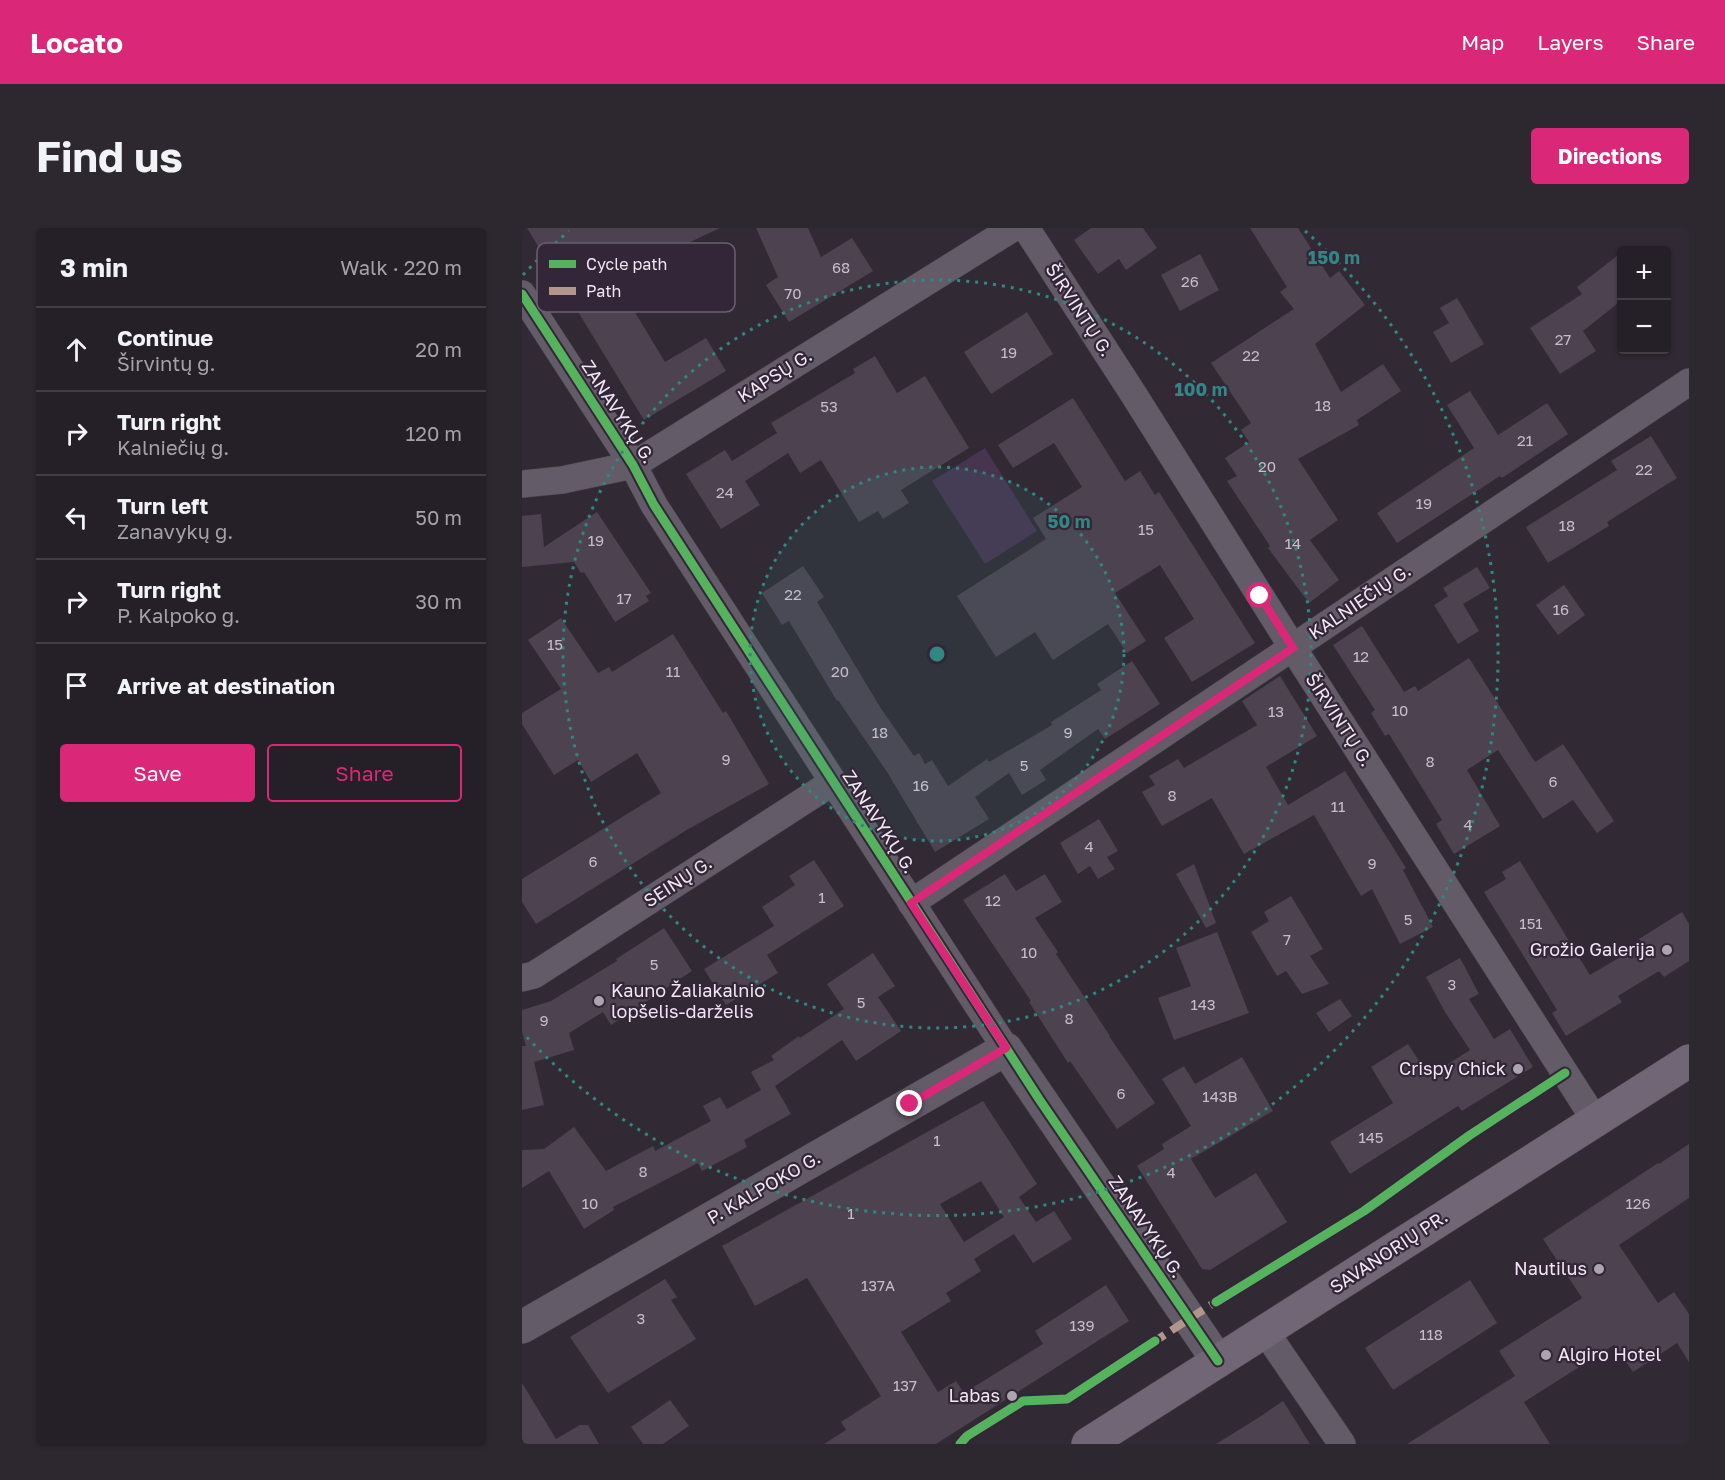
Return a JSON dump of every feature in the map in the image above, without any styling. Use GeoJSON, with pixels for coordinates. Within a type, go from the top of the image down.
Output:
{"type":"FeatureCollection","features":[{"type":"Feature","properties":{"kind":"main road","name":"SAVANORIŲ PR."},"geometry":{"type":"LineString","coordinates":[[1088,1444],[1689,1060]]}},
{"type":"Feature","properties":{"kind":"street","name":"KAPSŲ G."},"geometry":{"type":"LineString","coordinates":[[522,484],[562,480],[633,465],[1013,228]]}},
{"type":"Feature","properties":{"kind":"street","name":"ŠIRVINTŲ G."},"geometry":{"type":"LineString","coordinates":[[1026,228],[1595,1120]]}},
{"type":"Feature","properties":{"kind":"street","name":"ZANAVYKŲ G."},"geometry":{"type":"LineString","coordinates":[[522,294],[633,465],[654,505],[911,903],[1006,1048],[1218,1361]]}},
{"type":"Feature","properties":{"kind":"street","name":"KALNIEČIŲ G."},"geometry":{"type":"LineString","coordinates":[[911,903],[1689,382]]}},
{"type":"Feature","properties":{"kind":"street","name":"SEINŲ G."},"geometry":{"type":"LineString","coordinates":[[522,978],[534,975],[833,782]]}},
{"type":"Feature","properties":{"kind":"street","name":"P. KALPOKO G."},"geometry":{"type":"LineString","coordinates":[[522,1327],[1006,1048]]}},
{"type":"Feature","properties":{"kind":"street"},"geometry":{"type":"LineString","coordinates":[[1265,1331],[1342,1444]]}},
{"type":"Feature","properties":{"kind":"shaded area"},"geometry":{"type":"Polygon","coordinates":[[[985,448],[1037,531],[985,564],[932,481],[985,448]]]}},
{"type":"Feature","properties":{"kind":"building"},"geometry":{"type":"Polygon","coordinates":[[[527,228],[720,228],[688,243],[537,244],[527,228]]]}},
{"type":"Feature","properties":{"kind":"building"},"geometry":{"type":"Polygon","coordinates":[[[756,228],[808,228],[821,257],[852,238],[873,271],[789,322],[766,285],[778,277],[756,228]]]}},
{"type":"Feature","properties":{"kind":"building"},"geometry":{"type":"Polygon","coordinates":[[[1091,228],[1143,228],[1157,248],[1126,270],[1119,259],[1098,274],[1074,240],[1091,228]]]}},
{"type":"Feature","properties":{"kind":"building"},"geometry":{"type":"Polygon","coordinates":[[[1250,228],[1298,228],[1330,278],[1339,271],[1365,305],[1315,344],[1341,392],[1383,364],[1401,391],[1357,420],[1359,425],[1298,459],[1338,520],[1310,540],[1339,580],[1309,603],[1268,548],[1270,546],[1227,481],[1237,476],[1225,458],[1249,442],[1241,430],[1251,423],[1211,363],[1294,309],[1280,292],[1287,287],[1250,228]]]}},
{"type":"Feature","properties":{"kind":"building"},"geometry":{"type":"Polygon","coordinates":[[[1200,254],[1219,290],[1180,311],[1161,275],[1200,254]]]}},
{"type":"Feature","properties":{"kind":"building"},"geometry":{"type":"Polygon","coordinates":[[[1617,256],[1617,304],[1583,331],[1596,351],[1560,374],[1530,328],[1582,294],[1577,287],[1617,256]]]}},
{"type":"Feature","properties":{"kind":"building"},"geometry":{"type":"Polygon","coordinates":[[[1457,298],[1484,344],[1451,363],[1433,332],[1449,323],[1440,308],[1457,298]]]}},
{"type":"Feature","properties":{"kind":"building"},"geometry":{"type":"Polygon","coordinates":[[[578,312],[635,312],[665,362],[706,338],[726,371],[644,420],[578,312]]]}},
{"type":"Feature","properties":{"kind":"building"},"geometry":{"type":"Polygon","coordinates":[[[1027,312],[1053,354],[991,394],[964,352],[1027,312]]]}},
{"type":"Feature","properties":{"kind":"building"},"geometry":{"type":"Polygon","coordinates":[[[875,356],[897,393],[925,376],[969,448],[901,490],[909,503],[883,519],[878,511],[859,522],[821,460],[800,473],[788,453],[745,481],[760,505],[721,529],[686,474],[725,450],[732,461],[777,433],[771,423],[855,373],[853,369],[875,356]]]}},
{"type":"Feature","properties":{"kind":"building"},"geometry":{"type":"Polygon","coordinates":[[[1470,391],[1498,435],[1547,403],[1568,434],[1397,543],[1377,513],[1474,448],[1447,405],[1470,391]]]}},
{"type":"Feature","properties":{"kind":"building"},"geometry":{"type":"Polygon","coordinates":[[[1073,398],[1125,481],[1140,471],[1155,495],[1159,492],[1255,643],[1192,682],[1164,638],[1194,619],[1160,565],[1115,593],[1146,641],[1127,653],[1108,624],[1053,660],[1035,632],[996,657],[957,596],[1046,539],[1033,518],[1082,487],[1054,443],[1013,468],[998,445],[1073,398]]]}},
{"type":"Feature","properties":{"kind":"building"},"geometry":{"type":"Polygon","coordinates":[[[1651,436],[1677,478],[1607,522],[1609,526],[1548,563],[1526,527],[1617,470],[1611,461],[1651,436]]]}},
{"type":"Feature","properties":{"kind":"building"},"geometry":{"type":"Polygon","coordinates":[[[597,512],[651,593],[646,596],[649,601],[615,622],[584,572],[581,573],[574,562],[522,567],[522,516],[541,514],[544,547],[597,512]]]}},
{"type":"Feature","properties":{"kind":"building"},"geometry":{"type":"Polygon","coordinates":[[[803,566],[824,597],[817,602],[880,707],[914,756],[919,753],[925,764],[932,760],[948,786],[987,759],[989,762],[1052,725],[1051,722],[1101,690],[1097,684],[1132,661],[1160,704],[1105,739],[1098,729],[1040,770],[1046,780],[1022,795],[1009,773],[975,797],[989,819],[935,852],[887,772],[837,701],[789,621],[782,625],[762,593],[803,566]]]}},
{"type":"Feature","properties":{"kind":"building"},"geometry":{"type":"Polygon","coordinates":[[[1477,567],[1490,588],[1463,604],[1479,631],[1458,644],[1434,605],[1448,596],[1443,588],[1477,567]]]}},
{"type":"Feature","properties":{"kind":"building"},"geometry":{"type":"Polygon","coordinates":[[[1564,585],[1585,615],[1558,635],[1536,605],[1564,585]]]}},
{"type":"Feature","properties":{"kind":"building"},"geometry":{"type":"Polygon","coordinates":[[[561,618],[598,673],[609,667],[612,672],[673,634],[723,713],[726,711],[769,784],[685,831],[536,924],[522,902],[522,879],[661,793],[637,753],[591,782],[578,760],[554,775],[522,724],[522,713],[561,689],[528,640],[561,618]]]}},
{"type":"Feature","properties":{"kind":"building"},"geometry":{"type":"Polygon","coordinates":[[[1362,626],[1404,692],[1415,686],[1418,691],[1469,658],[1535,762],[1563,744],[1614,821],[1597,833],[1573,800],[1543,819],[1498,750],[1467,770],[1500,826],[1454,854],[1436,824],[1442,820],[1389,734],[1385,736],[1371,713],[1375,710],[1333,645],[1362,626]]]}},
{"type":"Feature","properties":{"kind":"building"},"geometry":{"type":"Polygon","coordinates":[[[1280,676],[1317,736],[1266,767],[1288,805],[1345,771],[1406,868],[1403,870],[1433,927],[1400,944],[1372,889],[1361,896],[1314,815],[1244,854],[1212,798],[1162,826],[1142,792],[1155,785],[1149,776],[1178,759],[1184,768],[1257,725],[1242,701],[1280,676]]]}},
{"type":"Feature","properties":{"kind":"building"},"geometry":{"type":"Polygon","coordinates":[[[1099,819],[1118,851],[1107,857],[1115,869],[1098,879],[1090,866],[1078,874],[1060,843],[1099,819]]]}},
{"type":"Feature","properties":{"kind":"building"},"geometry":{"type":"Polygon","coordinates":[[[814,860],[844,906],[767,955],[778,973],[726,1005],[704,969],[774,926],[762,907],[795,885],[789,876],[814,860]]]}},
{"type":"Feature","properties":{"kind":"building"},"geometry":{"type":"Polygon","coordinates":[[[1520,861],[1590,975],[1642,944],[1639,939],[1682,912],[1689,924],[1689,961],[1664,977],[1659,971],[1618,996],[1622,1002],[1566,1036],[1552,1013],[1557,1010],[1484,892],[1506,879],[1502,872],[1520,861]]]}},
{"type":"Feature","properties":{"kind":"building"},"geometry":{"type":"Polygon","coordinates":[[[1194,864],[1216,923],[1206,928],[1176,874],[1194,864]]]}},
{"type":"Feature","properties":{"kind":"building"},"geometry":{"type":"Polygon","coordinates":[[[1005,874],[1016,891],[1045,874],[1062,902],[1035,918],[1109,1036],[1155,1103],[1117,1129],[1070,1061],[1068,1063],[1029,1002],[1031,1001],[963,900],[1005,874]]]}},
{"type":"Feature","properties":{"kind":"building"},"geometry":{"type":"Polygon","coordinates":[[[1291,896],[1323,949],[1310,956],[1329,984],[1302,994],[1286,971],[1277,976],[1251,932],[1269,921],[1264,912],[1291,896]]]}},
{"type":"Feature","properties":{"kind":"building"},"geometry":{"type":"Polygon","coordinates":[[[664,928],[692,971],[611,1025],[603,1012],[569,1033],[574,1050],[534,1062],[544,1105],[522,1110],[522,1046],[526,1046],[522,1032],[522,1010],[551,1001],[617,961],[616,959],[664,928]]]}},
{"type":"Feature","properties":{"kind":"building"},"geometry":{"type":"Polygon","coordinates":[[[1217,932],[1249,1013],[1174,1040],[1158,998],[1191,986],[1176,948],[1217,932]]]}},
{"type":"Feature","properties":{"kind":"building"},"geometry":{"type":"Polygon","coordinates":[[[873,953],[895,986],[878,997],[901,1031],[856,1061],[842,1040],[775,1086],[791,1114],[744,1140],[747,1147],[702,1171],[698,1163],[613,1207],[614,1210],[584,1229],[549,1171],[522,1188],[522,1150],[544,1149],[574,1127],[606,1171],[653,1146],[655,1151],[711,1121],[703,1106],[720,1097],[727,1109],[761,1090],[751,1072],[774,1060],[771,1056],[844,1009],[827,984],[873,953]]]}},
{"type":"Feature","properties":{"kind":"building"},"geometry":{"type":"Polygon","coordinates":[[[1460,958],[1479,994],[1469,999],[1494,1039],[1510,1029],[1533,1067],[1462,1111],[1458,1106],[1350,1174],[1330,1142],[1393,1103],[1371,1067],[1408,1044],[1429,1076],[1470,1050],[1426,977],[1460,958]]]}},
{"type":"Feature","properties":{"kind":"building"},"geometry":{"type":"Polygon","coordinates":[[[1340,999],[1352,1016],[1329,1032],[1316,1013],[1340,999]]]}},
{"type":"Feature","properties":{"kind":"building"},"geometry":{"type":"Polygon","coordinates":[[[1242,1057],[1273,1111],[1191,1159],[1215,1198],[1256,1173],[1287,1222],[1210,1270],[1202,1269],[1137,1166],[1164,1149],[1162,1144],[1191,1126],[1162,1079],[1184,1066],[1195,1084],[1242,1057]]]}},
{"type":"Feature","properties":{"kind":"building"},"geometry":{"type":"Polygon","coordinates":[[[983,1101],[1037,1184],[1019,1197],[1036,1222],[1054,1211],[1072,1239],[1033,1263],[1014,1234],[974,1259],[981,1271],[946,1293],[951,1301],[901,1332],[938,1392],[956,1381],[964,1393],[1043,1344],[1035,1331],[1106,1285],[1129,1321],[936,1444],[824,1444],[846,1430],[841,1422],[881,1396],[807,1278],[755,1306],[722,1246],[983,1101]],[[981,1181],[940,1204],[964,1242],[1004,1217],[981,1181]]]}},
{"type":"Feature","properties":{"kind":"building"},"geometry":{"type":"Polygon","coordinates":[[[1689,1144],[1689,1198],[1619,1245],[1658,1303],[1674,1292],[1689,1314],[1689,1362],[1677,1343],[1633,1372],[1614,1345],[1524,1402],[1550,1444],[1407,1444],[1515,1376],[1499,1351],[1582,1298],[1543,1239],[1689,1144]]]}},
{"type":"Feature","properties":{"kind":"building"},"geometry":{"type":"Polygon","coordinates":[[[665,1279],[677,1297],[671,1300],[696,1339],[608,1393],[570,1337],[665,1279]]]}},
{"type":"Feature","properties":{"kind":"building"},"geometry":{"type":"Polygon","coordinates":[[[1470,1280],[1497,1323],[1393,1390],[1365,1348],[1470,1280]]]}},
{"type":"Feature","properties":{"kind":"building"},"geometry":{"type":"Polygon","coordinates":[[[522,1383],[556,1439],[580,1425],[588,1425],[599,1444],[522,1444],[522,1383]]]}},
{"type":"Feature","properties":{"kind":"building"},"geometry":{"type":"Polygon","coordinates":[[[670,1400],[689,1426],[663,1444],[643,1444],[631,1427],[670,1400]]]}},
{"type":"Feature","properties":{"kind":"building"},"geometry":{"type":"Polygon","coordinates":[[[1283,1401],[1310,1444],[1216,1444],[1258,1418],[1283,1401]]]}},
{"type":"Feature","properties":{"kind":"marked path"},"geometry":{"type":"LineString","coordinates":[[1152,1343],[1220,1299]]}},
{"type":"Feature","properties":{"kind":"cycle path"},"geometry":{"type":"LineString","coordinates":[[522,294],[633,465],[654,505],[1039,1099],[1218,1361]]}},
{"type":"Feature","properties":{"kind":"cycle path"},"geometry":{"type":"LineString","coordinates":[[1216,1302],[1364,1211],[1470,1135],[1565,1073]]}},
{"type":"Feature","properties":{"kind":"cycle path"},"geometry":{"type":"LineString","coordinates":[[960,1444],[967,1436],[1023,1401],[1067,1399],[1155,1341]]}},
{"type":"Feature","properties":{"kind":"place","name":"Grožio Galerija"},"geometry":{"type":"Point","coordinates":[1667,950]}},
{"type":"Feature","properties":{"kind":"place","name":"Kauno Žaliakalnio lopšelis-darželis"},"geometry":{"type":"Point","coordinates":[599,1001]}},
{"type":"Feature","properties":{"kind":"place","name":"Crispy Chick"},"geometry":{"type":"Point","coordinates":[1518,1069]}},
{"type":"Feature","properties":{"kind":"place","name":"Nautilus"},"geometry":{"type":"Point","coordinates":[1599,1269]}},
{"type":"Feature","properties":{"kind":"place","name":"Algiro Hotel"},"geometry":{"type":"Point","coordinates":[1546,1355]}},
{"type":"Feature","properties":{"kind":"place","name":"Labas"},"geometry":{"type":"Point","coordinates":[1012,1396]}},
{"type":"Feature","properties":{"kind":"route"},"geometry":{"type":"LineString","coordinates":[[910,1104],[1006,1048],[911,903],[1293,648],[1260,596]]}}]}
